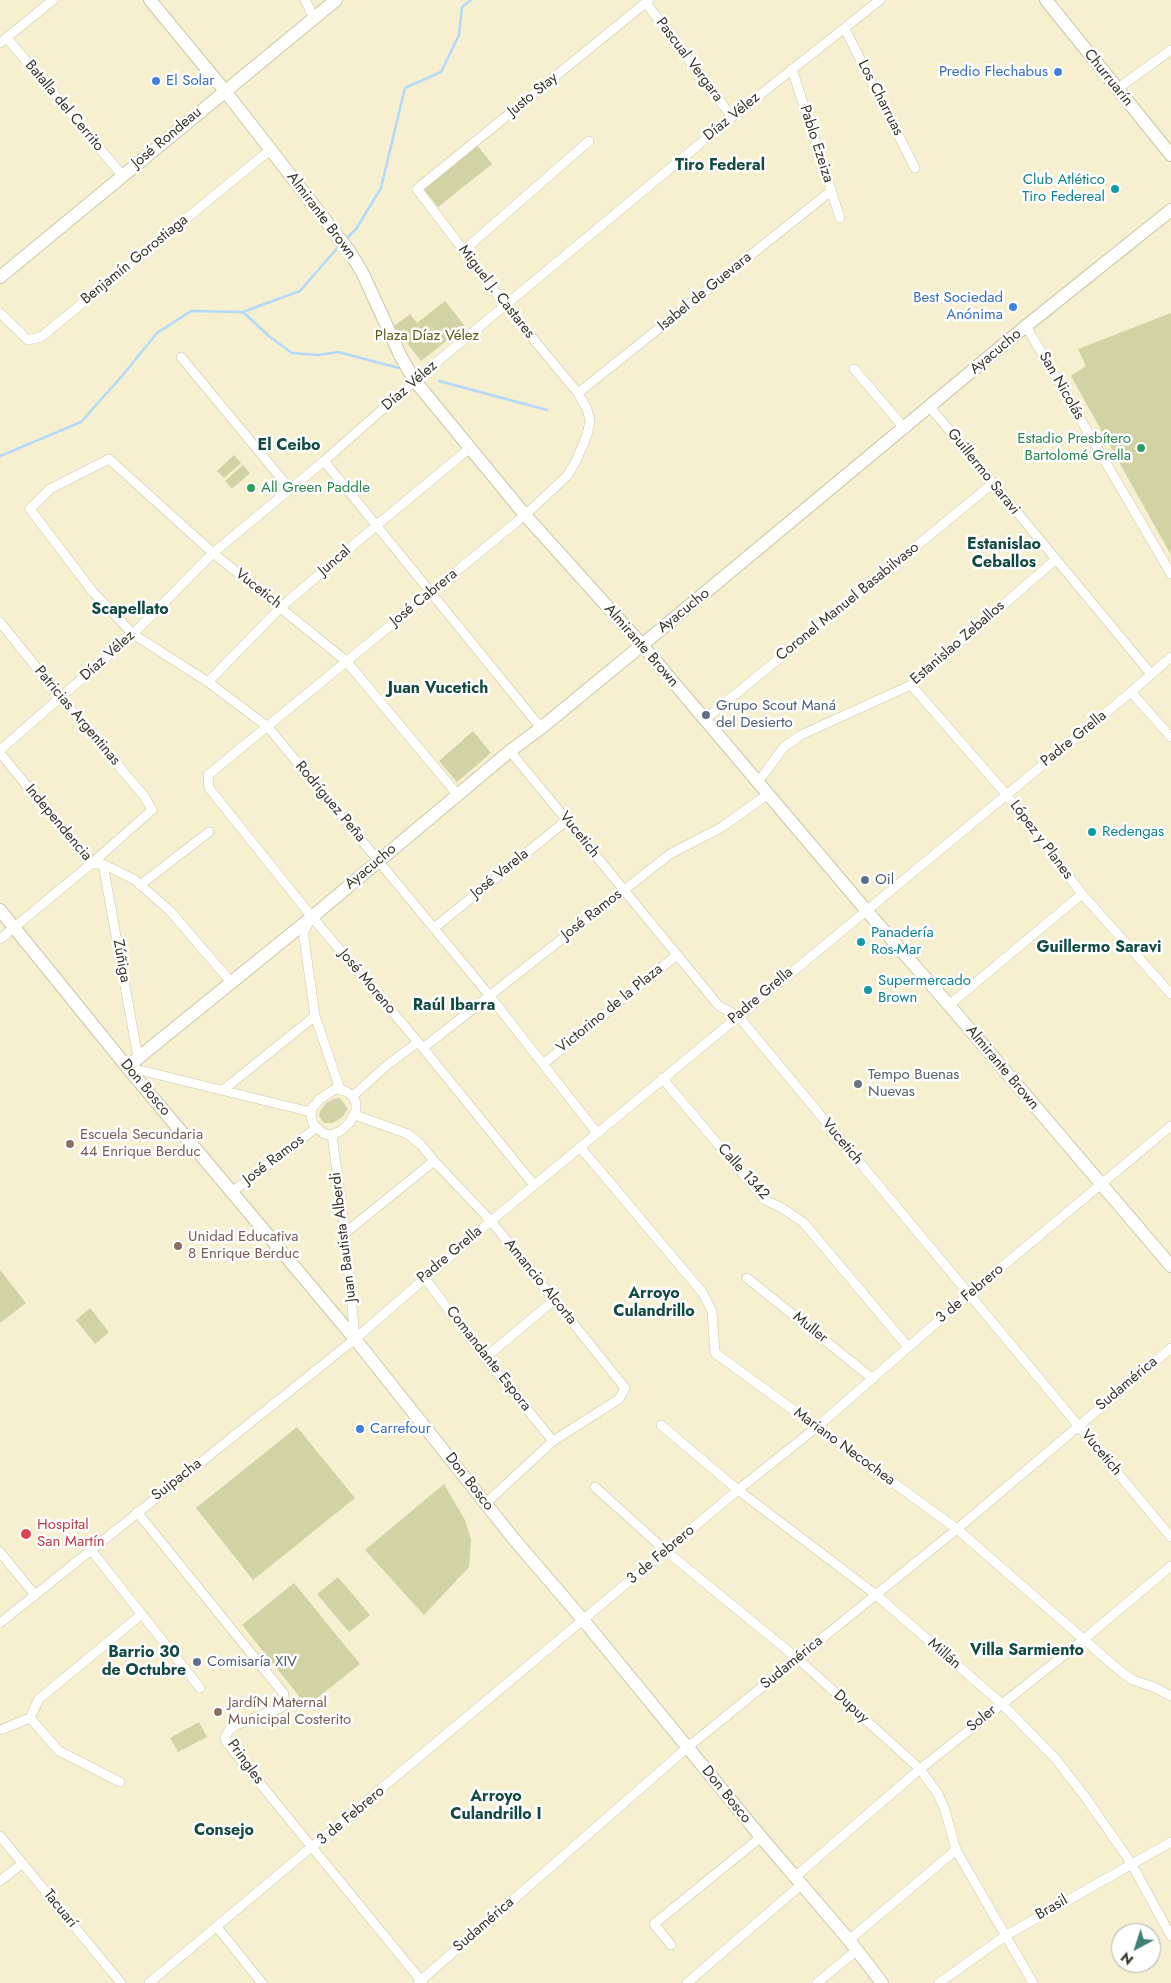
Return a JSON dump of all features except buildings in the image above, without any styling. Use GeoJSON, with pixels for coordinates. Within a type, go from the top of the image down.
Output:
{"type":"FeatureCollection","features":[{"type":"Feature","properties":{"kind":"main road","name":"Almirante Brown"},"geometry":{"type":"LineString","coordinates":[[150,0],[225,90],[350,252],[363,274],[400,357],[415,382],[525,515],[642,645],[1171,1266]]}},
{"type":"Feature","properties":{"kind":"main road","name":"José Rondeau"},"geometry":{"type":"LineString","coordinates":[[0,277],[336,0]]}},
{"type":"Feature","properties":{"kind":"main road","name":"Churruarín"},"geometry":{"type":"LineString","coordinates":[[1046,0],[1171,154]]}},
{"type":"Feature","properties":{"kind":"main road","name":"Ayacucho"},"geometry":{"type":"LineString","coordinates":[[127,1067],[905,429],[1026,326],[1171,210]]}},
{"type":"Feature","properties":{"kind":"main road","name":"Don Bosco"},"geometry":{"type":"LineString","coordinates":[[0,910],[127,1067],[233,1191],[355,1339],[513,1538],[853,1945],[882,1983]]}},
{"type":"Feature","properties":{"kind":"street"},"geometry":{"type":"LineString","coordinates":[[3,41],[53,0]]}},
{"type":"Feature","properties":{"kind":"street"},"geometry":{"type":"LineString","coordinates":[[305,0],[314,18]]}},
{"type":"Feature","properties":{"kind":"street","name":"Díaz Vélez"},"geometry":{"type":"LineString","coordinates":[[0,751],[133,634],[213,553],[324,461],[504,306],[732,117],[880,0]]}},
{"type":"Feature","properties":{"kind":"street","name":"Pascual Vergara"},"geometry":{"type":"LineString","coordinates":[[648,2],[732,117]]}},
{"type":"Feature","properties":{"kind":"street","name":"Justo Stay"},"geometry":{"type":"LineString","coordinates":[[416,190],[648,2]]}},
{"type":"Feature","properties":{"kind":"street","name":"Los Charruas"},"geometry":{"type":"LineString","coordinates":[[845,29],[916,168]]}},
{"type":"Feature","properties":{"kind":"street","name":"Batalla del Cerrito"},"geometry":{"type":"LineString","coordinates":[[3,41],[122,175]]}},
{"type":"Feature","properties":{"kind":"street"},"geometry":{"type":"LineString","coordinates":[[1117,89],[1171,50]]}},
{"type":"Feature","properties":{"kind":"street","name":"Pablo Ezeiza"},"geometry":{"type":"LineString","coordinates":[[792,69],[840,218]]}},
{"type":"Feature","properties":{"kind":"street"},"geometry":{"type":"LineString","coordinates":[[463,251],[589,141]]}},
{"type":"Feature","properties":{"kind":"street","name":"Benjamín Gorostiaga"},"geometry":{"type":"LineString","coordinates":[[0,313],[28,340],[41,337],[270,150]]}},
{"type":"Feature","properties":{"kind":"street","name":"Miguel J. Castares"},"geometry":{"type":"LineString","coordinates":[[416,190],[504,306],[578,392]]}},
{"type":"Feature","properties":{"kind":"street","name":"Isabel de Guevara"},"geometry":{"type":"LineString","coordinates":[[578,392],[831,191]]}},
{"type":"Feature","properties":{"kind":"street","name":"San Nicolás"},"geometry":{"type":"LineString","coordinates":[[1026,326],[1171,574]]}},
{"type":"Feature","properties":{"kind":"street"},"geometry":{"type":"LineString","coordinates":[[181,357],[290,488]]}},
{"type":"Feature","properties":{"kind":"street"},"geometry":{"type":"LineString","coordinates":[[854,369],[905,429]]}},
{"type":"Feature","properties":{"kind":"street","name":"José Cabrera"},"geometry":{"type":"LineString","coordinates":[[208,775],[525,515],[567,476],[587,435],[590,421],[587,409],[578,392]]}},
{"type":"Feature","properties":{"kind":"street","name":"Guillermo Saravi"},"geometry":{"type":"LineString","coordinates":[[930,407],[1151,674]]}},
{"type":"Feature","properties":{"kind":"street","name":"Juncal"},"geometry":{"type":"LineString","coordinates":[[208,682],[281,607],[377,524],[470,448]]}},
{"type":"Feature","properties":{"kind":"street","name":"Rodríguez Peña"},"geometry":{"type":"LineString","coordinates":[[109,459],[50,489],[30,509],[93,592],[133,634],[208,682],[268,727],[489,995],[597,1132]]}},
{"type":"Feature","properties":{"kind":"street","name":"Vucetich"},"geometry":{"type":"LineString","coordinates":[[109,459],[213,553],[346,661],[458,795]]}},
{"type":"Feature","properties":{"kind":"street"},"geometry":{"type":"LineString","coordinates":[[324,461],[541,728]]}},
{"type":"Feature","properties":{"kind":"street","name":"Coronel Manuel Basabilvaso"},"geometry":{"type":"LineString","coordinates":[[704,720],[992,484]]}},
{"type":"Feature","properties":{"kind":"street","name":"Estanislao Zeballos"},"geometry":{"type":"LineString","coordinates":[[758,782],[784,747],[801,735],[911,686],[1055,560]]}},
{"type":"Feature","properties":{"kind":"street","name":"Patricias Argentinas"},"geometry":{"type":"LineString","coordinates":[[0,622],[144,796],[152,810],[91,864]]}},
{"type":"Feature","properties":{"kind":"street","name":"Padre Grella"},"geometry":{"type":"LineString","coordinates":[[355,1339],[491,1220],[1171,657]]}},
{"type":"Feature","properties":{"kind":"street","name":"López y Planes"},"geometry":{"type":"LineString","coordinates":[[911,686],[1006,794],[1082,894],[1171,994]]}},
{"type":"Feature","properties":{"kind":"street"},"geometry":{"type":"LineString","coordinates":[[1131,692],[1171,737]]}},
{"type":"Feature","properties":{"kind":"street","name":"Independencia"},"geometry":{"type":"LineString","coordinates":[[0,751],[91,864],[103,864],[135,880],[170,912],[232,982]]}},
{"type":"Feature","properties":{"kind":"street","name":"Vucetich"},"geometry":{"type":"LineString","coordinates":[[510,751],[719,1006],[738,1016],[1171,1537]]}},
{"type":"Feature","properties":{"kind":"street","name":"José Moreno"},"geometry":{"type":"LineString","coordinates":[[208,775],[209,788],[312,917],[421,1045],[534,1185]]}},
{"type":"Feature","properties":{"kind":"street","name":"José Ramos"},"geometry":{"type":"LineString","coordinates":[[353,1096],[386,1066],[421,1045],[489,995],[670,854],[722,827],[768,794]]}},
{"type":"Feature","properties":{"kind":"street","name":"José Varela"},"geometry":{"type":"LineString","coordinates":[[434,928],[567,820]]}},
{"type":"Feature","properties":{"kind":"street"},"geometry":{"type":"LineString","coordinates":[[140,885],[209,832]]}},
{"type":"Feature","properties":{"kind":"street"},"geometry":{"type":"LineString","coordinates":[[0,939],[91,864]]}},
{"type":"Feature","properties":{"kind":"street","name":"Zúñiga"},"geometry":{"type":"LineString","coordinates":[[103,864],[138,1058]]}},
{"type":"Feature","properties":{"kind":"street"},"geometry":{"type":"LineString","coordinates":[[949,1006],[1082,894]]}},
{"type":"Feature","properties":{"kind":"street"},"geometry":{"type":"LineString","coordinates":[[312,917],[304,931],[304,938],[316,1016],[340,1089]]}},
{"type":"Feature","properties":{"kind":"street","name":"Victorino de la Plaza"},"geometry":{"type":"LineString","coordinates":[[543,1064],[677,955]]}},
{"type":"Feature","properties":{"kind":"street"},"geometry":{"type":"LineString","coordinates":[[223,1090],[316,1016]]}},
{"type":"Feature","properties":{"kind":"street"},"geometry":{"type":"LineString","coordinates":[[127,1067],[311,1112]]}},
{"type":"Feature","properties":{"kind":"street","name":"Calle 1342"},"geometry":{"type":"LineString","coordinates":[[662,1078],[765,1200],[782,1208],[804,1223],[908,1347]]}},
{"type":"Feature","properties":{"kind":"street"},"geometry":{"type":"LineString","coordinates":[[340,1089],[353,1096],[356,1107],[355,1115],[342,1130],[332,1135],[324,1134],[316,1128],[311,1112],[320,1099],[331,1090],[340,1089]]}},
{"type":"Feature","properties":{"kind":"street","name":"Amancio Alcorta"},"geometry":{"type":"LineString","coordinates":[[355,1115],[408,1134],[421,1145],[491,1220],[625,1388],[619,1398],[553,1441]]}},
{"type":"Feature","properties":{"kind":"street","name":"3 de Febrero"},"geometry":{"type":"LineString","coordinates":[[149,1983],[584,1621],[738,1490],[816,1428],[968,1295],[1171,1126]]}},
{"type":"Feature","properties":{"kind":"street","name":"José Ramos"},"geometry":{"type":"LineString","coordinates":[[233,1191],[316,1128]]}},
{"type":"Feature","properties":{"kind":"street","name":"Juan Bautista Alberdi"},"geometry":{"type":"LineString","coordinates":[[332,1135],[345,1233],[355,1339]]}},
{"type":"Feature","properties":{"kind":"street","name":"Mariano Necochea"},"geometry":{"type":"LineString","coordinates":[[580,1147],[702,1292],[712,1311],[715,1353],[957,1529],[1120,1672],[1133,1680],[1156,1688],[1171,1696]]}},
{"type":"Feature","properties":{"kind":"street"},"geometry":{"type":"LineString","coordinates":[[345,1233],[434,1161]]}},
{"type":"Feature","properties":{"kind":"street","name":"Comandante Espora"},"geometry":{"type":"LineString","coordinates":[[424,1277],[485,1358],[553,1441]]}},
{"type":"Feature","properties":{"kind":"street","name":"Muller"},"geometry":{"type":"LineString","coordinates":[[747,1278],[873,1379]]}},
{"type":"Feature","properties":{"kind":"street"},"geometry":{"type":"LineString","coordinates":[[485,1358],[554,1300]]}},
{"type":"Feature","properties":{"kind":"street","name":"Suipacha"},"geometry":{"type":"LineString","coordinates":[[0,1623],[355,1339]]}},
{"type":"Feature","properties":{"kind":"street","name":"Sudamérica"},"geometry":{"type":"LineString","coordinates":[[421,1982],[688,1747],[957,1529],[1171,1348]]}},
{"type":"Feature","properties":{"kind":"street","name":"Millán"},"geometry":{"type":"LineString","coordinates":[[660,1425],[738,1490],[875,1594],[1001,1703],[1070,1776],[1131,1863],[1171,1936]]}},
{"type":"Feature","properties":{"kind":"street"},"geometry":{"type":"LineString","coordinates":[[486,1503],[553,1441]]}},
{"type":"Feature","properties":{"kind":"street","name":"Dupuy"},"geometry":{"type":"LineString","coordinates":[[595,1487],[666,1551],[798,1659],[920,1769],[938,1794],[945,1810],[956,1850],[1004,1936],[1034,1983]]}},
{"type":"Feature","properties":{"kind":"street","name":"Pringles"},"geometry":{"type":"LineString","coordinates":[[137,1512],[284,1694],[283,1705],[280,1708],[236,1725],[229,1730],[225,1738],[229,1746],[421,1982]]}},
{"type":"Feature","properties":{"kind":"street"},"geometry":{"type":"LineString","coordinates":[[91,1550],[200,1688]]}},
{"type":"Feature","properties":{"kind":"street"},"geometry":{"type":"LineString","coordinates":[[0,1552],[35,1595]]}},
{"type":"Feature","properties":{"kind":"street","name":"Soler"},"geometry":{"type":"LineString","coordinates":[[687,1983],[920,1769],[1083,1640],[1171,1566]]}},
{"type":"Feature","properties":{"kind":"street"},"geometry":{"type":"LineString","coordinates":[[0,1730],[30,1718],[40,1699],[142,1614]]}},
{"type":"Feature","properties":{"kind":"street"},"geometry":{"type":"LineString","coordinates":[[30,1718],[59,1751],[120,1782]]}},
{"type":"Feature","properties":{"kind":"street","name":"Tacuarí"},"geometry":{"type":"LineString","coordinates":[[0,1836],[121,1983]]}},
{"type":"Feature","properties":{"kind":"street"},"geometry":{"type":"LineString","coordinates":[[671,1944],[654,1924],[761,1837]]}},
{"type":"Feature","properties":{"kind":"street","name":"Brasil"},"geometry":{"type":"LineString","coordinates":[[938,1983],[1004,1936],[1171,1842]]}},
{"type":"Feature","properties":{"kind":"street"},"geometry":{"type":"LineString","coordinates":[[817,1983],[853,1945],[956,1850]]}},
{"type":"Feature","properties":{"kind":"street"},"geometry":{"type":"LineString","coordinates":[[0,1880],[22,1863]]}},
{"type":"Feature","properties":{"kind":"street"},"geometry":{"type":"LineString","coordinates":[[217,1927],[262,1983]]}},
{"type":"Feature","properties":{"kind":"green space"},"geometry":{"type":"Polygon","coordinates":[[[477,145],[492,164],[438,207],[422,187],[477,145]]]}},
{"type":"Feature","properties":{"kind":"green space","name":"Plaza Díaz Vélez"},"geometry":{"type":"Polygon","coordinates":[[[445,301],[465,326],[421,361],[394,326],[410,314],[417,323],[445,301]]]}},
{"type":"Feature","properties":{"kind":"green space","name":"Estadio Presbítero Bartolomé Grella"},"geometry":{"type":"Polygon","coordinates":[[[1171,313],[1171,555],[1071,376],[1086,366],[1078,349],[1171,313]]]}},
{"type":"Feature","properties":{"kind":"green space"},"geometry":{"type":"Polygon","coordinates":[[[234,455],[241,463],[224,478],[217,471],[234,455]]]}},
{"type":"Feature","properties":{"kind":"green space"},"geometry":{"type":"Polygon","coordinates":[[[243,465],[250,473],[232,489],[225,481],[243,465]]]}},
{"type":"Feature","properties":{"kind":"green space"},"geometry":{"type":"Polygon","coordinates":[[[473,731],[491,753],[457,782],[439,761],[473,731]]]}},
{"type":"Feature","properties":{"kind":"green space"},"geometry":{"type":"Polygon","coordinates":[[[340,1098],[348,1109],[342,1117],[333,1123],[324,1123],[319,1116],[320,1111],[326,1103],[340,1098]]]}},
{"type":"Feature","properties":{"kind":"green space"},"geometry":{"type":"Polygon","coordinates":[[[0,1270],[26,1303],[0,1323],[0,1270]]]}},
{"type":"Feature","properties":{"kind":"green space"},"geometry":{"type":"Polygon","coordinates":[[[90,1308],[109,1332],[95,1344],[76,1320],[90,1308]]]}},
{"type":"Feature","properties":{"kind":"green space"},"geometry":{"type":"Polygon","coordinates":[[[297,1427],[355,1498],[253,1580],[196,1508],[297,1427]]]}},
{"type":"Feature","properties":{"kind":"green space"},"geometry":{"type":"Polygon","coordinates":[[[444,1484],[465,1520],[471,1540],[469,1567],[424,1615],[365,1550],[444,1484]]]}},
{"type":"Feature","properties":{"kind":"green space"},"geometry":{"type":"Polygon","coordinates":[[[338,1577],[370,1615],[349,1632],[317,1594],[338,1577]]]}},
{"type":"Feature","properties":{"kind":"green space"},"geometry":{"type":"Polygon","coordinates":[[[294,1583],[360,1664],[307,1706],[242,1625],[294,1583]]]}},
{"type":"Feature","properties":{"kind":"green space"},"geometry":{"type":"Polygon","coordinates":[[[199,1722],[207,1737],[178,1752],[170,1738],[199,1722]]]}},
{"type":"Feature","properties":{"kind":"waterway"},"geometry":{"type":"LineString","coordinates":[[345,240],[356,229],[381,188],[405,88],[441,72],[459,35],[462,7],[471,0]]}},
{"type":"Feature","properties":{"kind":"waterway"},"geometry":{"type":"LineString","coordinates":[[0,456],[81,422],[157,333],[191,311],[243,312],[300,291],[339,246]]}},
{"type":"Feature","properties":{"kind":"waterway"},"geometry":{"type":"LineString","coordinates":[[243,312],[270,337],[292,353],[318,355],[338,352],[399,368]]}},
{"type":"Feature","properties":{"kind":"waterway"},"geometry":{"type":"LineString","coordinates":[[439,381],[547,410]]}},
{"type":"Feature","properties":{"kind":"place","name":"Predio Flechabus"},"geometry":{"type":"Point","coordinates":[1058,72]}},
{"type":"Feature","properties":{"kind":"place","name":"El Solar"},"geometry":{"type":"Point","coordinates":[156,81]}},
{"type":"Feature","properties":{"kind":"place","name":"Club Atlético Tiro Federeal"},"geometry":{"type":"Point","coordinates":[1115,189]}},
{"type":"Feature","properties":{"kind":"place","name":"Best Sociedad Anónima"},"geometry":{"type":"Point","coordinates":[1013,307]}},
{"type":"Feature","properties":{"kind":"place","name":"Estadio Presbítero Bartolomé Grella"},"geometry":{"type":"Point","coordinates":[1141,448]}},
{"type":"Feature","properties":{"kind":"place","name":"All Green Paddle"},"geometry":{"type":"Point","coordinates":[251,488]}},
{"type":"Feature","properties":{"kind":"place","name":"Grupo Scout Maná del Desierto"},"geometry":{"type":"Point","coordinates":[706,715]}},
{"type":"Feature","properties":{"kind":"place","name":"Redengas"},"geometry":{"type":"Point","coordinates":[1092,832]}},
{"type":"Feature","properties":{"kind":"place","name":"Oil"},"geometry":{"type":"Point","coordinates":[865,880]}},
{"type":"Feature","properties":{"kind":"place","name":"Panadería Ros-Mar"},"geometry":{"type":"Point","coordinates":[861,942]}},
{"type":"Feature","properties":{"kind":"place","name":"Supermercado Brown"},"geometry":{"type":"Point","coordinates":[868,990]}},
{"type":"Feature","properties":{"kind":"place","name":"Tempo Buenas Nuevas"},"geometry":{"type":"Point","coordinates":[858,1084]}},
{"type":"Feature","properties":{"kind":"place","name":"Escuela Secundaria 44 Enrique Berduc"},"geometry":{"type":"Point","coordinates":[70,1144]}},
{"type":"Feature","properties":{"kind":"place","name":"Unidad Educativa 8 Enrique Berduc"},"geometry":{"type":"Point","coordinates":[178,1246]}},
{"type":"Feature","properties":{"kind":"place","name":"Carrefour"},"geometry":{"type":"Point","coordinates":[360,1429]}},
{"type":"Feature","properties":{"kind":"place","name":"Hospital San Martín"},"geometry":{"type":"Point","coordinates":[26,1534]}},
{"type":"Feature","properties":{"kind":"place","name":"Comisaría XIV"},"geometry":{"type":"Point","coordinates":[197,1662]}},
{"type":"Feature","properties":{"kind":"place","name":"JardíN Maternal Municipal Costerito"},"geometry":{"type":"Point","coordinates":[218,1712]}},
{"type":"Feature","properties":{"kind":"district","name":"Tiro Federal"},"geometry":{"type":"Point","coordinates":[720,166]}},
{"type":"Feature","properties":{"kind":"district","name":"El Ceibo"},"geometry":{"type":"Point","coordinates":[289,446]}},
{"type":"Feature","properties":{"kind":"district","name":"Estanislao Ceballos"},"geometry":{"type":"Point","coordinates":[1004,554]}},
{"type":"Feature","properties":{"kind":"district","name":"Scapellato"},"geometry":{"type":"Point","coordinates":[130,610]}},
{"type":"Feature","properties":{"kind":"district","name":"Juan Vucetich"},"geometry":{"type":"Point","coordinates":[438,689]}},
{"type":"Feature","properties":{"kind":"district","name":"Guillermo Saravi"},"geometry":{"type":"Point","coordinates":[1099,948]}},
{"type":"Feature","properties":{"kind":"district","name":"Raúl Ibarra"},"geometry":{"type":"Point","coordinates":[454,1006]}},
{"type":"Feature","properties":{"kind":"district","name":"Arroyo Culandrillo"},"geometry":{"type":"Point","coordinates":[654,1303]}},
{"type":"Feature","properties":{"kind":"district","name":"Villa Sarmiento"},"geometry":{"type":"Point","coordinates":[1027,1651]}},
{"type":"Feature","properties":{"kind":"district","name":"Barrio 30 de Octubre"},"geometry":{"type":"Point","coordinates":[144,1662]}},
{"type":"Feature","properties":{"kind":"district","name":"Arroyo Culandrillo I"},"geometry":{"type":"Point","coordinates":[496,1806]}},
{"type":"Feature","properties":{"kind":"district","name":"Consejo"},"geometry":{"type":"Point","coordinates":[224,1831]}}]}
